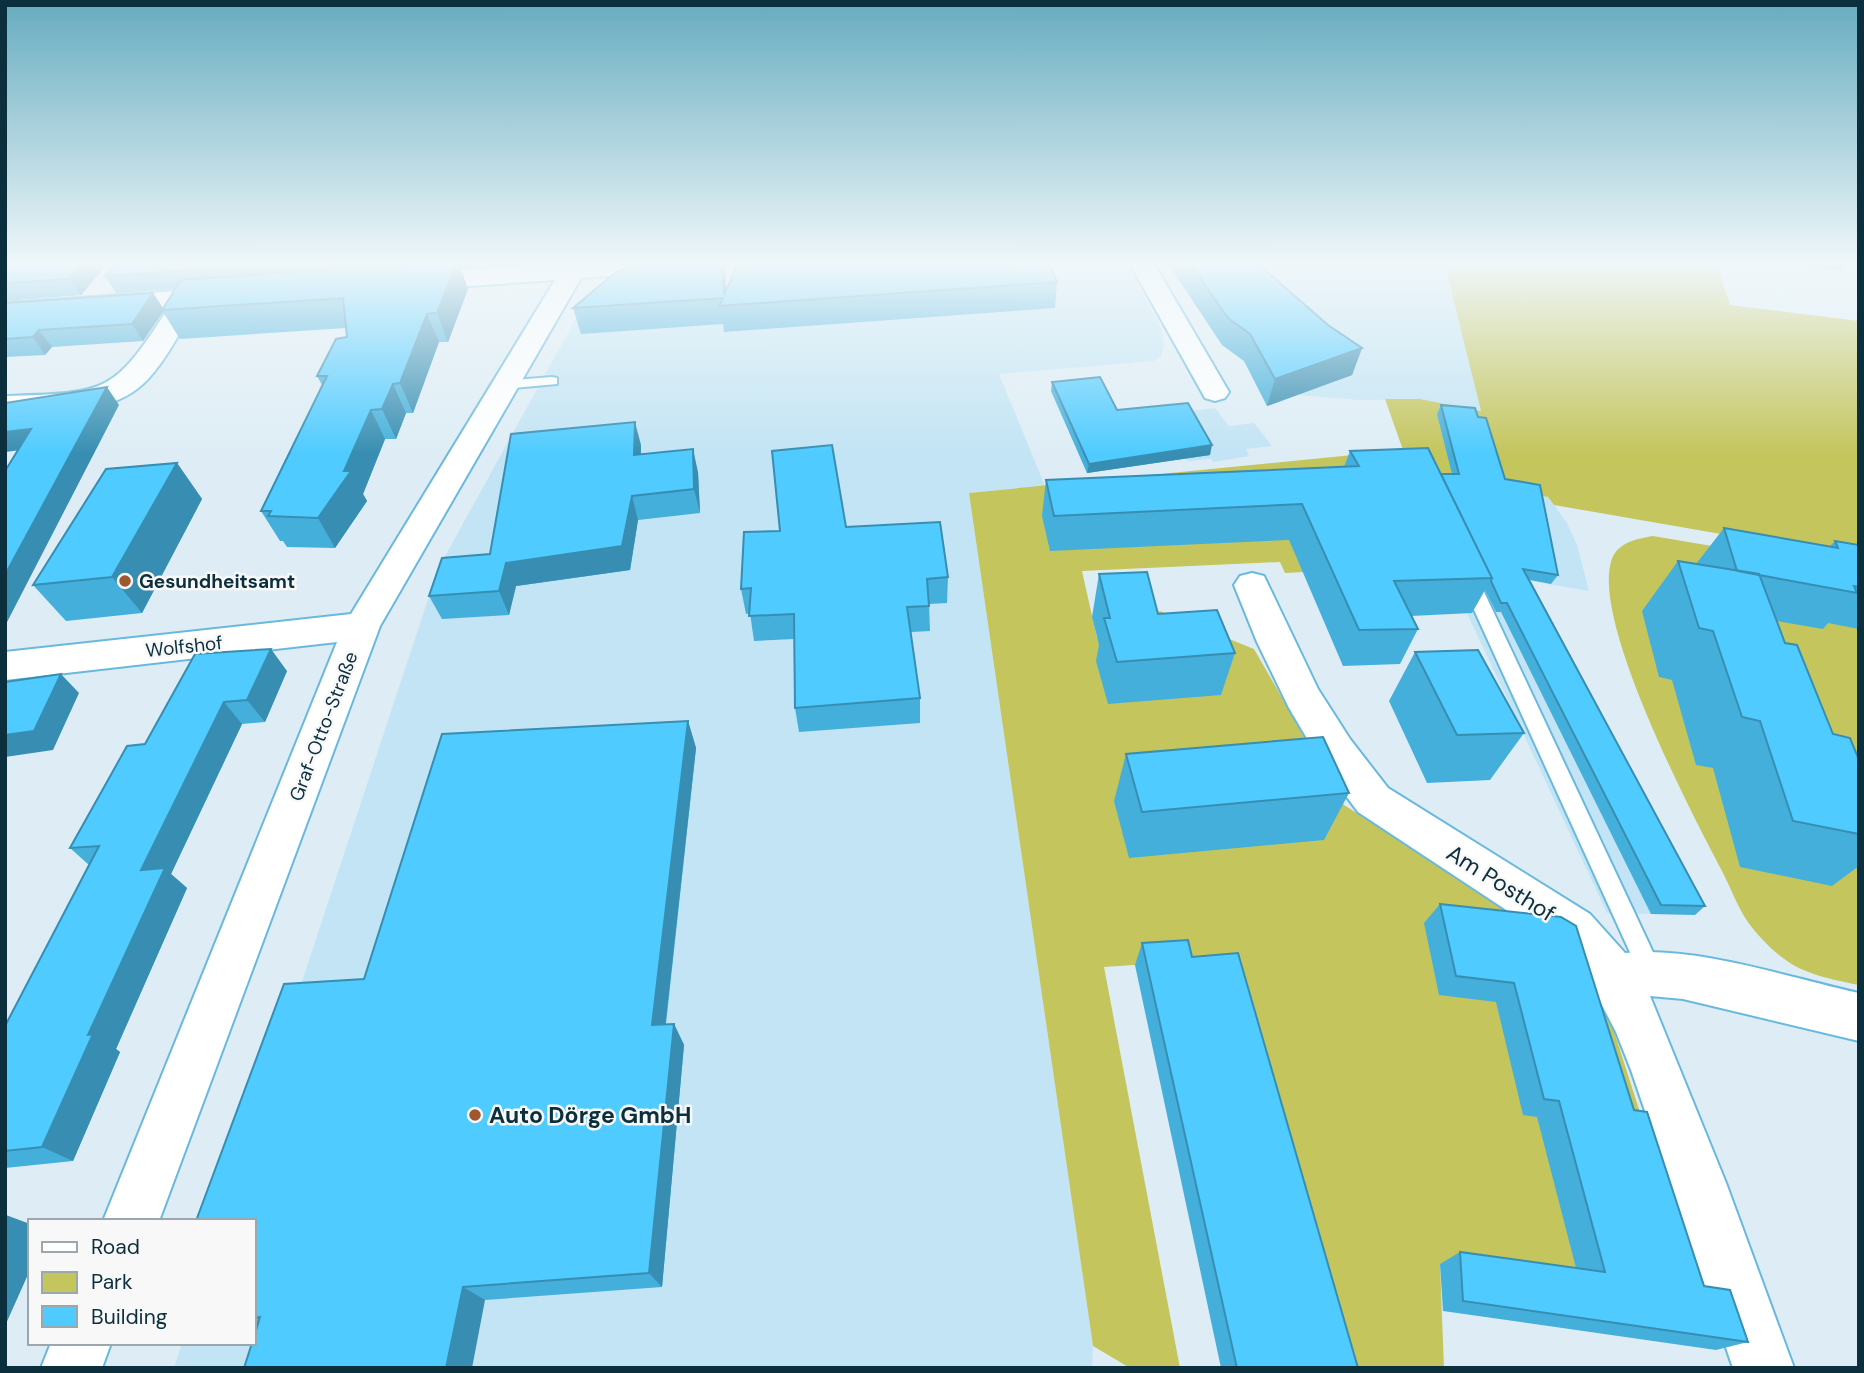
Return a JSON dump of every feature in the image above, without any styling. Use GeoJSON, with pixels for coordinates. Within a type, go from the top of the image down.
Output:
{"type":"FeatureCollection","features":[{"type":"Feature","properties":{"kind":"street"},"geometry":{"type":"LineString","coordinates":[[5,405],[81,401],[112,393],[138,374],[169,326]]}},
{"type":"Feature","properties":{"kind":"street","name":"Graf-Otto-Straße"},"geometry":{"type":"LineString","coordinates":[[132,1219],[362,626],[539,326]]}},
{"type":"Feature","properties":{"kind":"street"},"geometry":{"type":"LineString","coordinates":[[1177,326],[1215,393]]}},
{"type":"Feature","properties":{"kind":"street","name":"Am Posthof"},"geometry":{"type":"LineString","coordinates":[[1252,585],[1269,631],[1301,694],[1354,778],[1373,800],[1574,929],[1632,975],[1665,1094],[1764,1368]]}},
{"type":"Feature","properties":{"kind":"street","name":"Wolfshof"},"geometry":{"type":"LineString","coordinates":[[5,666],[362,626]]}},
{"type":"Feature","properties":{"kind":"street"},"geometry":{"type":"LineString","coordinates":[[1632,975],[1684,976],[1859,1017]]}},
{"type":"Feature","properties":{"kind":"street"},"geometry":{"type":"LineString","coordinates":[[71,1368],[80,1345]]}},
{"type":"Feature","properties":{"kind":"lane"},"geometry":{"type":"LineString","coordinates":[[503,385],[552,381]]}},
{"type":"Feature","properties":{"kind":"lane"},"geometry":{"type":"LineString","coordinates":[[1460,560],[1632,975]]}},
{"type":"Feature","properties":{"kind":"shaded area"},"geometry":{"type":"Polygon","coordinates":[[[572,326],[1160,326],[1164,346],[1161,356],[1154,361],[999,374],[1045,486],[969,493],[1093,1346],[1092,1368],[174,1368],[181,1345],[256,1345],[256,1219],[224,1219],[438,569],[572,326]]]}},
{"type":"Feature","properties":{"kind":"shaded area"},"geometry":{"type":"Polygon","coordinates":[[[1209,326],[1460,326],[1481,411],[1420,399],[1360,400],[1287,394],[1222,345],[1209,326]]]}},
{"type":"Feature","properties":{"kind":"shaded area"},"geometry":{"type":"Polygon","coordinates":[[[1215,408],[1229,426],[1254,423],[1272,446],[1246,449],[1249,456],[1214,462],[1211,459],[1188,461],[1163,415],[1215,408]]]}},
{"type":"Feature","properties":{"kind":"shaded area"},"geometry":{"type":"Polygon","coordinates":[[[1401,472],[1548,497],[1567,523],[1577,545],[1589,591],[1518,579],[1695,915],[1607,913],[1401,472]]]}},
{"type":"Feature","properties":{"kind":"green space"},"geometry":{"type":"Polygon","coordinates":[[[1460,326],[1859,326],[1859,558],[1554,505],[1548,497],[1504,490],[1322,571],[1285,573],[1280,562],[1082,571],[1097,638],[1160,611],[1254,649],[1344,805],[1554,938],[1592,983],[1612,1025],[1700,1300],[1440,1264],[1444,1368],[1336,1368],[1178,962],[1104,967],[1180,1368],[1130,1368],[1093,1346],[969,493],[1403,450],[1385,399],[1420,399],[1481,411],[1460,326]]]}},
{"type":"Feature","properties":{"kind":"green space"},"geometry":{"type":"Polygon","coordinates":[[[1653,536],[1859,571],[1859,985],[1801,969],[1778,954],[1754,930],[1740,909],[1668,762],[1630,671],[1616,628],[1609,591],[1611,562],[1617,550],[1633,541],[1653,536]]]}},
{"type":"Feature","properties":{"kind":"building"},"geometry":{"type":"Polygon","coordinates":[[[5,326],[100,326],[39,330],[33,337],[5,339],[5,326]]]}},
{"type":"Feature","properties":{"kind":"building"},"geometry":{"type":"Polygon","coordinates":[[[346,326],[422,326],[400,383],[393,384],[382,409],[371,410],[344,471],[351,471],[318,518],[268,516],[271,511],[261,511],[327,376],[317,376],[336,339],[347,337],[346,326]]]}},
{"type":"Feature","properties":{"kind":"building"},"geometry":{"type":"Polygon","coordinates":[[[1239,326],[1330,326],[1362,348],[1275,379],[1250,334],[1239,326]]]}},
{"type":"Feature","properties":{"kind":"building"},"geometry":{"type":"Polygon","coordinates":[[[1100,377],[1117,410],[1188,403],[1212,445],[1089,464],[1052,382],[1100,377]]]}},
{"type":"Feature","properties":{"kind":"building"},"geometry":{"type":"Polygon","coordinates":[[[107,387],[5,575],[5,471],[31,429],[5,432],[5,403],[107,387]]]}},
{"type":"Feature","properties":{"kind":"building"},"geometry":{"type":"Polygon","coordinates":[[[1441,405],[1475,408],[1478,417],[1486,418],[1505,479],[1540,485],[1558,575],[1523,569],[1705,906],[1661,905],[1507,603],[1501,603],[1492,578],[1441,474],[1459,474],[1441,405]]]}},
{"type":"Feature","properties":{"kind":"building"},"geometry":{"type":"Polygon","coordinates":[[[635,422],[634,455],[693,449],[694,489],[632,496],[622,546],[506,563],[499,591],[429,596],[442,558],[490,554],[511,434],[635,422]]]}},
{"type":"Feature","properties":{"kind":"building"},"geometry":{"type":"Polygon","coordinates":[[[832,445],[846,527],[940,522],[948,577],[927,579],[929,606],[907,607],[920,698],[795,708],[794,614],[749,616],[751,588],[741,589],[744,532],[780,531],[772,451],[832,445]]]}},
{"type":"Feature","properties":{"kind":"building"},"geometry":{"type":"Polygon","coordinates":[[[1428,448],[1492,578],[1394,581],[1418,629],[1359,630],[1302,504],[1054,516],[1046,480],[1359,466],[1350,451],[1428,448]]]}},
{"type":"Feature","properties":{"kind":"building"},"geometry":{"type":"Polygon","coordinates":[[[177,463],[112,577],[33,585],[106,469],[177,463]]]}},
{"type":"Feature","properties":{"kind":"building"},"geometry":{"type":"Polygon","coordinates":[[[1724,528],[1838,548],[1835,541],[1859,545],[1859,587],[1854,586],[1857,593],[1737,571],[1724,528]]]}},
{"type":"Feature","properties":{"kind":"building"},"geometry":{"type":"Polygon","coordinates":[[[1678,561],[1759,574],[1785,643],[1797,645],[1833,734],[1850,738],[1859,760],[1859,834],[1793,821],[1760,721],[1742,717],[1713,631],[1699,628],[1678,561]]]}},
{"type":"Feature","properties":{"kind":"building"},"geometry":{"type":"Polygon","coordinates":[[[1147,572],[1158,614],[1217,610],[1235,653],[1117,662],[1104,618],[1110,618],[1099,574],[1147,572]]]}},
{"type":"Feature","properties":{"kind":"building"},"geometry":{"type":"Polygon","coordinates":[[[271,649],[247,700],[224,702],[141,870],[165,868],[88,1035],[93,1034],[42,1147],[5,1151],[5,1026],[99,846],[70,848],[127,746],[145,744],[195,654],[271,649]]]}},
{"type":"Feature","properties":{"kind":"building"},"geometry":{"type":"Polygon","coordinates":[[[1478,650],[1524,733],[1457,735],[1415,652],[1478,650]]]}},
{"type":"Feature","properties":{"kind":"building"},"geometry":{"type":"Polygon","coordinates":[[[61,674],[34,731],[5,735],[5,682],[61,674]]]}},
{"type":"Feature","properties":{"kind":"building","name":"Auto Dörge GmbH"},"geometry":{"type":"Polygon","coordinates":[[[688,721],[652,1025],[674,1024],[649,1273],[463,1287],[446,1368],[244,1368],[251,1345],[256,1345],[260,1317],[256,1318],[256,1219],[197,1219],[284,984],[364,979],[442,734],[688,721]]]}},
{"type":"Feature","properties":{"kind":"building"},"geometry":{"type":"Polygon","coordinates":[[[1323,737],[1349,793],[1142,812],[1126,754],[1323,737]]]}},
{"type":"Feature","properties":{"kind":"building"},"geometry":{"type":"Polygon","coordinates":[[[1440,904],[1561,917],[1576,926],[1634,1110],[1647,1112],[1704,1286],[1730,1290],[1748,1342],[1463,1301],[1460,1252],[1605,1272],[1559,1101],[1544,1099],[1514,983],[1456,976],[1440,904]]]}},
{"type":"Feature","properties":{"kind":"building"},"geometry":{"type":"Polygon","coordinates":[[[1188,940],[1192,957],[1238,953],[1358,1368],[1237,1368],[1142,943],[1188,940]]]}},
{"type":"Feature","properties":{"kind":"place","name":"Gesundheitsamt"},"geometry":{"type":"Point","coordinates":[125,581]}},
{"type":"Feature","properties":{"kind":"place","name":"Auto Dörge GmbH"},"geometry":{"type":"Point","coordinates":[475,1115]}}]}
